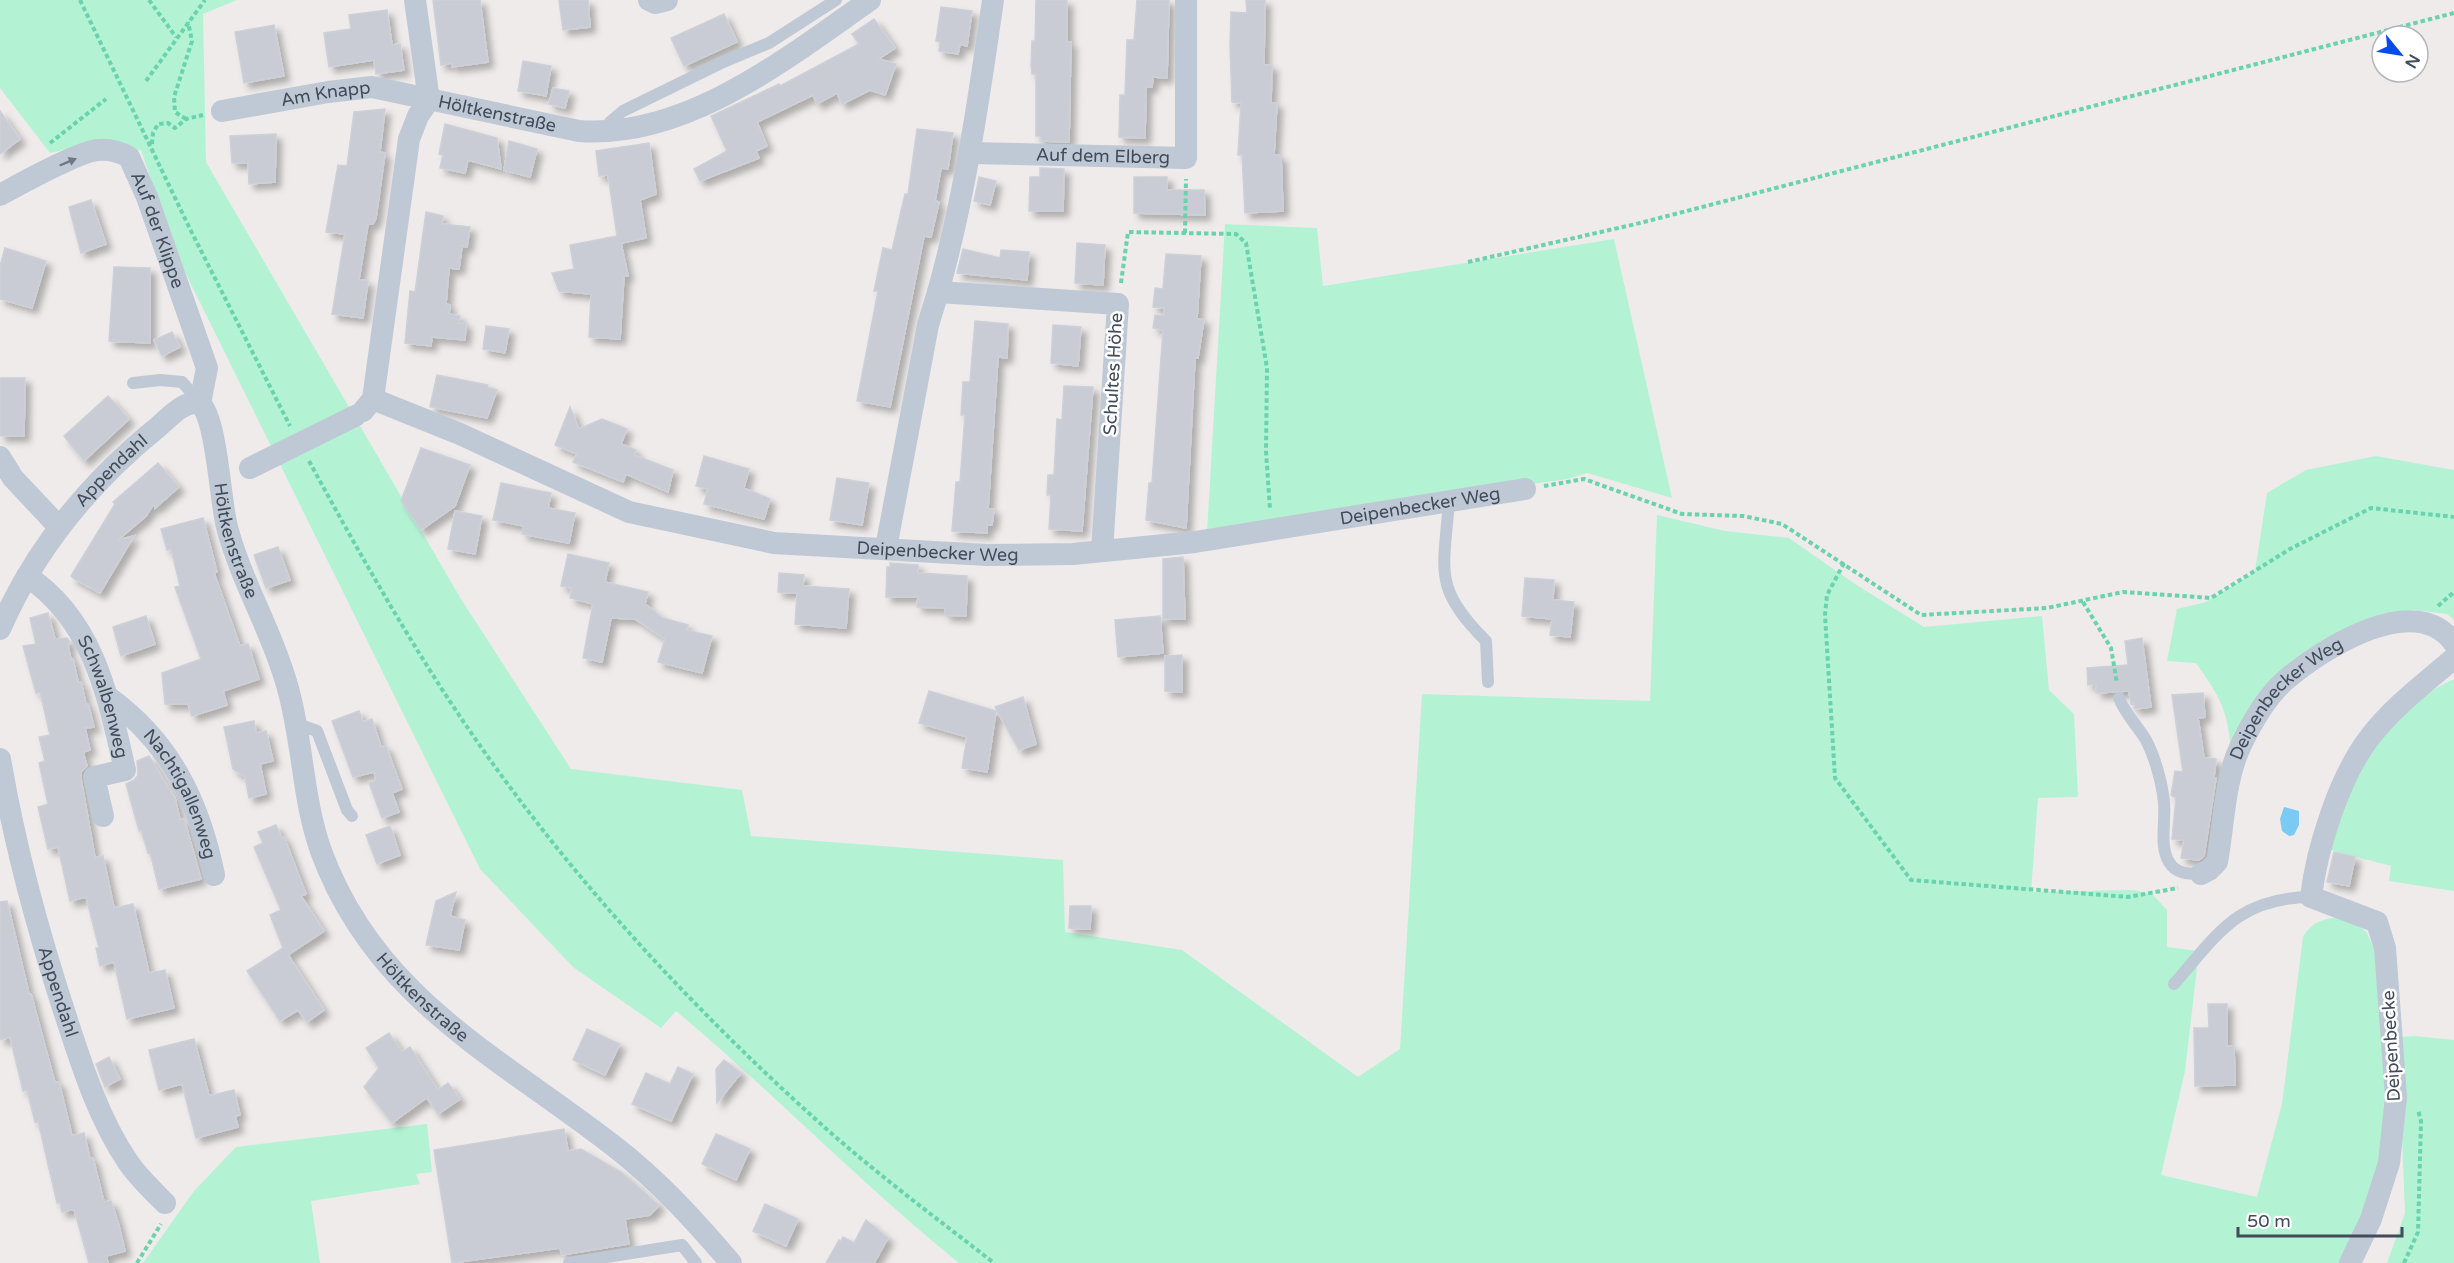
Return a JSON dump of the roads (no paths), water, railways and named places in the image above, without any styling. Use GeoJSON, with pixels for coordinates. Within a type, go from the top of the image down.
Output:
{"type":"FeatureCollection","features":[{"type":"Feature","properties":{"kind":"street"},"geometry":{"type":"LineString","coordinates":[[415,0],[429,100]]}},
{"type":"Feature","properties":{"kind":"street"},"geometry":{"type":"LineString","coordinates":[[649,0],[655,3],[667,0]]}},
{"type":"Feature","properties":{"kind":"street","name":"Höltkenstraße"},"geometry":{"type":"LineString","coordinates":[[731,1263],[652,1177],[615,1146],[476,1047],[424,1004],[391,971],[342,897],[321,850],[295,723],[280,663],[234,550],[223,508],[221,482],[355,416],[374,399],[409,139],[417,116],[429,100],[569,129],[607,132],[650,125],[735,88],[782,61],[870,0]]}},
{"type":"Feature","properties":{"kind":"street"},"geometry":{"type":"LineString","coordinates":[[886,548],[928,325],[951,246],[971,153],[993,0]]}},
{"type":"Feature","properties":{"kind":"street","name":"Auf dem Elberg"},"geometry":{"type":"LineString","coordinates":[[971,153],[1186,158],[1186,0]]}},
{"type":"Feature","properties":{"kind":"street","name":"Am Knapp"},"geometry":{"type":"LineString","coordinates":[[222,111],[358,87],[383,88],[429,100]]}},
{"type":"Feature","properties":{"kind":"street","name":"Auf der Klippe"},"geometry":{"type":"LineString","coordinates":[[0,195],[22,182],[96,150],[115,151],[129,157],[207,368],[200,403]]}},
{"type":"Feature","properties":{"kind":"street","name":"Schultes Höhe"},"geometry":{"type":"LineString","coordinates":[[939,292],[1118,304],[1102,551]]}},
{"type":"Feature","properties":{"kind":"street","name":"Deipenbecker Weg"},"geometry":{"type":"LineString","coordinates":[[374,399],[460,434],[637,515],[774,543],[987,555],[1102,551],[1195,542],[1525,489]]}},
{"type":"Feature","properties":{"kind":"street","name":"Appendahl"},"geometry":{"type":"LineString","coordinates":[[0,629],[27,576],[59,527],[99,480],[139,442],[183,406],[193,402],[200,403]]}},
{"type":"Feature","properties":{"kind":"street"},"geometry":{"type":"LineString","coordinates":[[200,403],[207,417],[221,482]]}},
{"type":"Feature","properties":{"kind":"street"},"geometry":{"type":"LineString","coordinates":[[0,457],[13,478],[59,527]]}},
{"type":"Feature","properties":{"kind":"street","name":"Schwalbenweg"},"geometry":{"type":"LineString","coordinates":[[27,576],[45,588],[79,628],[97,664],[108,698],[125,770],[94,777],[103,816]]}},
{"type":"Feature","properties":{"kind":"street","name":"Deipenbecker Weg"},"geometry":{"type":"LineString","coordinates":[[2196,874],[2217,862],[2232,770],[2240,747],[2269,699],[2287,678],[2342,642],[2398,621],[2424,622],[2447,634],[2454,643]]}},
{"type":"Feature","properties":{"kind":"street"},"geometry":{"type":"LineString","coordinates":[[2315,898],[2318,854],[2333,810],[2368,739],[2395,710],[2454,658]]}},
{"type":"Feature","properties":{"kind":"street","name":"Nachtigallenweg"},"geometry":{"type":"LineString","coordinates":[[108,698],[147,728],[165,750],[199,820],[214,875]]}},
{"type":"Feature","properties":{"kind":"street","name":"Appendahl"},"geometry":{"type":"LineString","coordinates":[[0,759],[26,880],[57,991],[94,1099],[138,1177],[165,1203]]}},
{"type":"Feature","properties":{"kind":"street","name":"Deipenbecke"},"geometry":{"type":"LineString","coordinates":[[2315,898],[2377,922],[2386,960],[2396,1097],[2389,1163],[2371,1219],[2350,1263]]}},
{"type":"Feature","properties":{"kind":"lane"},"geometry":{"type":"LineString","coordinates":[[607,132],[610,122],[622,111],[721,63],[769,43],[836,0]]}},
{"type":"Feature","properties":{"kind":"lane"},"geometry":{"type":"LineString","coordinates":[[133,383],[160,380],[182,382],[200,403]]}},
{"type":"Feature","properties":{"kind":"lane"},"geometry":{"type":"LineString","coordinates":[[1449,501],[1444,573],[1446,587],[1452,602],[1465,620],[1486,641],[1488,682]]}},
{"type":"Feature","properties":{"kind":"lane"},"geometry":{"type":"LineString","coordinates":[[2119,698],[2123,708],[2147,742],[2160,782],[2164,802],[2165,854],[2170,865],[2181,873],[2196,874]]}},
{"type":"Feature","properties":{"kind":"lane"},"geometry":{"type":"LineString","coordinates":[[295,723],[317,731],[347,810],[352,816]]}},
{"type":"Feature","properties":{"kind":"lane"},"geometry":{"type":"LineString","coordinates":[[2174,984],[2211,939],[2240,914],[2261,904],[2288,897],[2315,898]]}},
{"type":"Feature","properties":{"kind":"lane"},"geometry":{"type":"LineString","coordinates":[[569,1263],[681,1245],[696,1263]]}},
{"type":"Feature","properties":{"kind":"water"},"geometry":{"type":"Polygon","coordinates":[[[2284,807],[2299,811],[2299,825],[2294,835],[2289,836],[2282,831],[2280,819],[2284,807]]]}}]}
